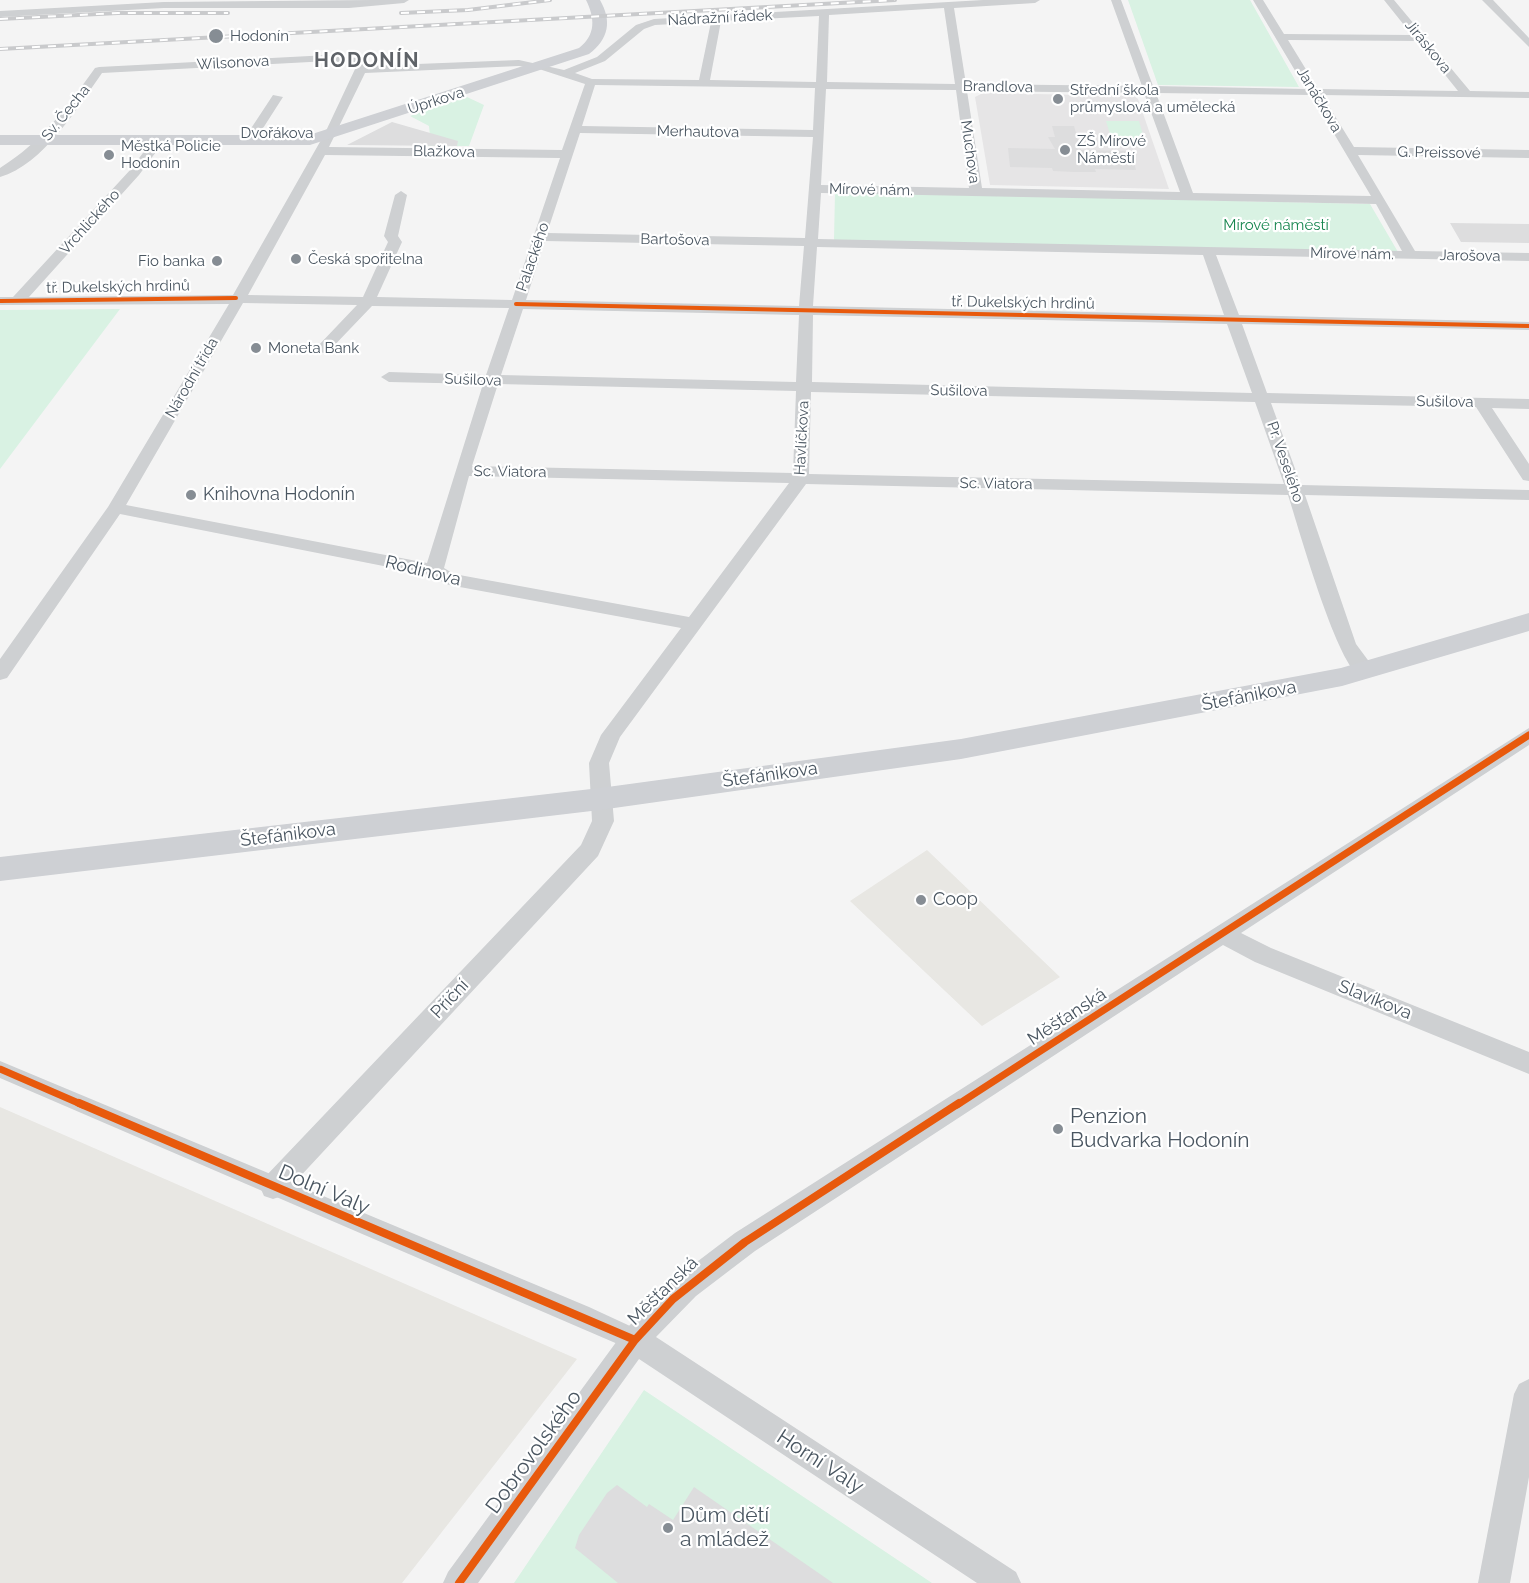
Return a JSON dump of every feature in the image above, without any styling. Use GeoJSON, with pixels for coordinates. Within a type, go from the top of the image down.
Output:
{"type":"FeatureCollection","features":[{"type":"Feature","properties":{"kind":"main road","name":"Úprkova"},"geometry":{"type":"LineString","coordinates":[[331,133],[578,54],[599,39],[601,26],[594,0]]}},
{"type":"Feature","properties":{"kind":"main road","name":"Dvořákova"},"geometry":{"type":"LineString","coordinates":[[0,132],[158,141],[301,141],[331,133]]}},
{"type":"Feature","properties":{"kind":"main road","name":"Dvořákova"},"geometry":{"type":"LineString","coordinates":[[0,140],[50,136],[331,133]]}},
{"type":"Feature","properties":{"kind":"main road","name":"Štefánikova"},"geometry":{"type":"LineString","coordinates":[[0,869],[600,799],[961,749],[1289,689],[1365,671],[1529,622]]}},
{"type":"Feature","properties":{"kind":"street"},"geometry":{"type":"LineString","coordinates":[[0,14],[251,2],[356,5],[404,0]]}},
{"type":"Feature","properties":{"kind":"street","name":"Nádražní řádek"},"geometry":{"type":"LineString","coordinates":[[564,74],[601,59],[649,23],[1035,0]]}},
{"type":"Feature","properties":{"kind":"street"},"geometry":{"type":"LineString","coordinates":[[1116,0],[1188,197]]}},
{"type":"Feature","properties":{"kind":"street","name":"Janáčkova"},"geometry":{"type":"LineString","coordinates":[[1258,0],[1380,201]]}},
{"type":"Feature","properties":{"kind":"street","name":"Jiráskova"},"geometry":{"type":"LineString","coordinates":[[1389,0],[1467,94]]}},
{"type":"Feature","properties":{"kind":"street"},"geometry":{"type":"LineString","coordinates":[[1487,0],[1529,44]]}},
{"type":"Feature","properties":{"kind":"street","name":"Muchova"},"geometry":{"type":"LineString","coordinates":[[949,5],[959,87],[976,192]]}},
{"type":"Feature","properties":{"kind":"street","name":"Havlíčkova"},"geometry":{"type":"LineString","coordinates":[[600,799],[599,763],[611,735],[801,479],[806,311],[816,189],[825,12]]}},
{"type":"Feature","properties":{"kind":"street"},"geometry":{"type":"LineString","coordinates":[[704,83],[717,18]]}},
{"type":"Feature","properties":{"kind":"street"},"geometry":{"type":"LineString","coordinates":[[1281,37],[1422,38]]}},
{"type":"Feature","properties":{"kind":"street","name":"Wilsonova"},"geometry":{"type":"LineString","coordinates":[[99,70],[328,58],[352,60],[361,66],[361,70]]}},
{"type":"Feature","properties":{"kind":"street"},"geometry":{"type":"LineString","coordinates":[[361,70],[464,63],[519,63],[541,66]]}},
{"type":"Feature","properties":{"kind":"street","name":"Brandlova"},"geometry":{"type":"LineString","coordinates":[[541,66],[591,82],[1529,95]]}},
{"type":"Feature","properties":{"kind":"street","name":"Sv. Čecha"},"geometry":{"type":"LineString","coordinates":[[0,173],[50,136],[99,70]]}},
{"type":"Feature","properties":{"kind":"street","name":"Národní třída"},"geometry":{"type":"LineString","coordinates":[[0,673],[116,508],[208,353],[236,298],[331,133],[361,70]]}},
{"type":"Feature","properties":{"kind":"street","name":"Palackého"},"geometry":{"type":"LineString","coordinates":[[434,570],[462,471],[591,82]]}},
{"type":"Feature","properties":{"kind":"street"},"geometry":{"type":"LineString","coordinates":[[254,133],[277,97]]}},
{"type":"Feature","properties":{"kind":"street","name":"Merhautova"},"geometry":{"type":"LineString","coordinates":[[577,129],[819,134]]}},
{"type":"Feature","properties":{"kind":"street","name":"Vrchlického"},"geometry":{"type":"LineString","coordinates":[[18,300],[135,172],[158,141]]}},
{"type":"Feature","properties":{"kind":"street","name":"Blažkova"},"geometry":{"type":"LineString","coordinates":[[320,151],[568,154]]}},
{"type":"Feature","properties":{"kind":"street","name":"G. Preissové"},"geometry":{"type":"LineString","coordinates":[[1349,151],[1529,154]]}},
{"type":"Feature","properties":{"kind":"street","name":"Mírové nám."},"geometry":{"type":"LineString","coordinates":[[816,189],[1380,201],[1411,255]]}},
{"type":"Feature","properties":{"kind":"street"},"geometry":{"type":"LineString","coordinates":[[322,350],[368,301],[395,242],[392,236],[401,195]]}},
{"type":"Feature","properties":{"kind":"street","name":"Bartošova"},"geometry":{"type":"LineString","coordinates":[[539,237],[811,242]]}},
{"type":"Feature","properties":{"kind":"street","name":"Mírové nám."},"geometry":{"type":"LineString","coordinates":[[811,242],[1411,255]]}},
{"type":"Feature","properties":{"kind":"street","name":"Pr. Veselého"},"geometry":{"type":"LineString","coordinates":[[1208,251],[1295,491],[1347,645],[1365,671]]}},
{"type":"Feature","properties":{"kind":"street","name":"Jarošova"},"geometry":{"type":"LineString","coordinates":[[1411,255],[1529,257]]}},
{"type":"Feature","properties":{"kind":"street","name":"tř. Dukelských hrdinů"},"geometry":{"type":"LineString","coordinates":[[0,301],[236,298],[1529,326]]}},
{"type":"Feature","properties":{"kind":"street","name":"Sušilova"},"geometry":{"type":"LineString","coordinates":[[389,377],[1529,404]]}},
{"type":"Feature","properties":{"kind":"street"},"geometry":{"type":"LineString","coordinates":[[1481,403],[1529,476]]}},
{"type":"Feature","properties":{"kind":"street","name":"Sc. Viatora"},"geometry":{"type":"LineString","coordinates":[[462,471],[1529,495]]}},
{"type":"Feature","properties":{"kind":"street","name":"Rodinova"},"geometry":{"type":"LineString","coordinates":[[116,508],[434,570],[449,579],[694,624]]}},
{"type":"Feature","properties":{"kind":"street","name":"Měšťanská"},"geometry":{"type":"LineString","coordinates":[[635,1340],[675,1296],[714,1263],[1529,735]]}},
{"type":"Feature","properties":{"kind":"street","name":"Příční"},"geometry":{"type":"LineString","coordinates":[[273,1187],[590,850],[603,821],[600,799]]}},
{"type":"Feature","properties":{"kind":"street","name":"Slavíkova"},"geometry":{"type":"LineString","coordinates":[[1222,934],[1263,955],[1529,1063]]}},
{"type":"Feature","properties":{"kind":"street","name":"Dolní Valy"},"geometry":{"type":"LineString","coordinates":[[0,1069],[635,1340]]}},
{"type":"Feature","properties":{"kind":"street","name":"Dobrovolského"},"geometry":{"type":"LineString","coordinates":[[459,1583],[635,1340]]}},
{"type":"Feature","properties":{"kind":"street","name":"Horní Valy"},"geometry":{"type":"LineString","coordinates":[[635,1340],[1005,1583]]}},
{"type":"Feature","properties":{"kind":"street"},"geometry":{"type":"LineString","coordinates":[[1494,1583],[1529,1394]]}},
{"type":"Feature","properties":{"kind":"shaded area"},"geometry":{"type":"Polygon","coordinates":[[[983,93],[1134,96],[1138,99],[1169,189],[990,185],[975,97],[983,93]]]}},
{"type":"Feature","properties":{"kind":"shaded area"},"geometry":{"type":"Polygon","coordinates":[[[927,850],[1060,977],[982,1026],[850,901],[927,850]]]}},
{"type":"Feature","properties":{"kind":"shaded area"},"geometry":{"type":"Polygon","coordinates":[[[0,1107],[577,1359],[402,1583],[0,1583],[0,1107]]]}},
{"type":"Feature","properties":{"kind":"green space"},"geometry":{"type":"Polygon","coordinates":[[[1128,0],[1250,0],[1299,87],[1158,85],[1128,0]]]}},
{"type":"Feature","properties":{"kind":"green space"},"geometry":{"type":"Polygon","coordinates":[[[467,97],[484,105],[469,146],[425,146],[430,136],[429,126],[410,116],[467,97]]]}},
{"type":"Feature","properties":{"kind":"green space"},"geometry":{"type":"Polygon","coordinates":[[[1106,121],[1139,121],[1146,145],[1113,144],[1106,121]]]}},
{"type":"Feature","properties":{"kind":"green space","name":"Mírové náměstí"},"geometry":{"type":"Polygon","coordinates":[[[835,192],[1370,204],[1398,252],[834,240],[835,192]]]}},
{"type":"Feature","properties":{"kind":"green space"},"geometry":{"type":"Polygon","coordinates":[[[120,309],[0,469],[0,310],[120,309]]]}},
{"type":"Feature","properties":{"kind":"green space"},"geometry":{"type":"Polygon","coordinates":[[[644,1390],[932,1583],[514,1583],[644,1390]]]}},
{"type":"Feature","properties":{"kind":"building"},"geometry":{"type":"Polygon","coordinates":[[[392,122],[458,141],[457,146],[347,145],[392,122]]]}},
{"type":"Feature","properties":{"kind":"building","name":"ZŠ Mírové Náměstí"},"geometry":{"type":"Polygon","coordinates":[[[1052,126],[1074,126],[1081,150],[1131,151],[1136,170],[1095,169],[1096,172],[1074,172],[1053,171],[1052,168],[1010,167],[1008,148],[1055,149],[1048,137],[1055,137],[1052,126]]]}},
{"type":"Feature","properties":{"kind":"building"},"geometry":{"type":"Polygon","coordinates":[[[1450,223],[1529,224],[1529,243],[1461,242],[1450,223]]]}},
{"type":"Feature","properties":{"kind":"building","name":"Dům dětí a mládež"},"geometry":{"type":"Polygon","coordinates":[[[617,1485],[647,1507],[649,1504],[673,1520],[694,1487],[833,1583],[618,1583],[575,1548],[579,1535],[607,1493],[617,1485]]]}},
{"type":"Feature","properties":{"kind":"railway"},"geometry":{"type":"LineString","coordinates":[[401,13],[468,10],[550,0]]}},
{"type":"Feature","properties":{"kind":"railway"},"geometry":{"type":"LineString","coordinates":[[0,49],[895,0]]}},
{"type":"Feature","properties":{"kind":"railway"},"geometry":{"type":"LineString","coordinates":[[0,19],[118,13],[228,13]]}},
{"type":"Feature","properties":{"kind":"cycle path"},"geometry":{"type":"LineString","coordinates":[[0,301],[236,298]]}},
{"type":"Feature","properties":{"kind":"cycle path"},"geometry":{"type":"LineString","coordinates":[[516,304],[1529,326]]}},
{"type":"Feature","properties":{"kind":"cycle path"},"geometry":{"type":"LineString","coordinates":[[459,1583],[635,1340],[673,1299],[715,1264],[745,1242],[1529,735]]}},
{"type":"Feature","properties":{"kind":"cycle path"},"geometry":{"type":"LineString","coordinates":[[0,1069],[635,1340]]}},
{"type":"Feature","properties":{"kind":"place","name":"Hodonín"},"geometry":{"type":"Point","coordinates":[216,36]}},
{"type":"Feature","properties":{"kind":"place","name":"Střední škola průmyslová a umělecká"},"geometry":{"type":"Point","coordinates":[1058,99]}},
{"type":"Feature","properties":{"kind":"place","name":"ZŠ Mírové Náměstí"},"geometry":{"type":"Point","coordinates":[1065,150]}},
{"type":"Feature","properties":{"kind":"place","name":"Městká Policie Hodonín"},"geometry":{"type":"Point","coordinates":[109,155]}},
{"type":"Feature","properties":{"kind":"place","name":"Česká spořitelna"},"geometry":{"type":"Point","coordinates":[296,259]}},
{"type":"Feature","properties":{"kind":"place","name":"Fio banka"},"geometry":{"type":"Point","coordinates":[217,261]}},
{"type":"Feature","properties":{"kind":"place","name":"Moneta Bank"},"geometry":{"type":"Point","coordinates":[256,348]}},
{"type":"Feature","properties":{"kind":"place","name":"Knihovna Hodonín"},"geometry":{"type":"Point","coordinates":[191,495]}},
{"type":"Feature","properties":{"kind":"place","name":"Coop"},"geometry":{"type":"Point","coordinates":[921,900]}},
{"type":"Feature","properties":{"kind":"place","name":"Penzion Budvarka Hodonín"},"geometry":{"type":"Point","coordinates":[1058,1129]}},
{"type":"Feature","properties":{"kind":"place","name":"Dům dětí a mládež"},"geometry":{"type":"Point","coordinates":[668,1528]}},
{"type":"Feature","properties":{"kind":"district","name":"HODONÍN"},"geometry":{"type":"Point","coordinates":[367,61]}}]}
